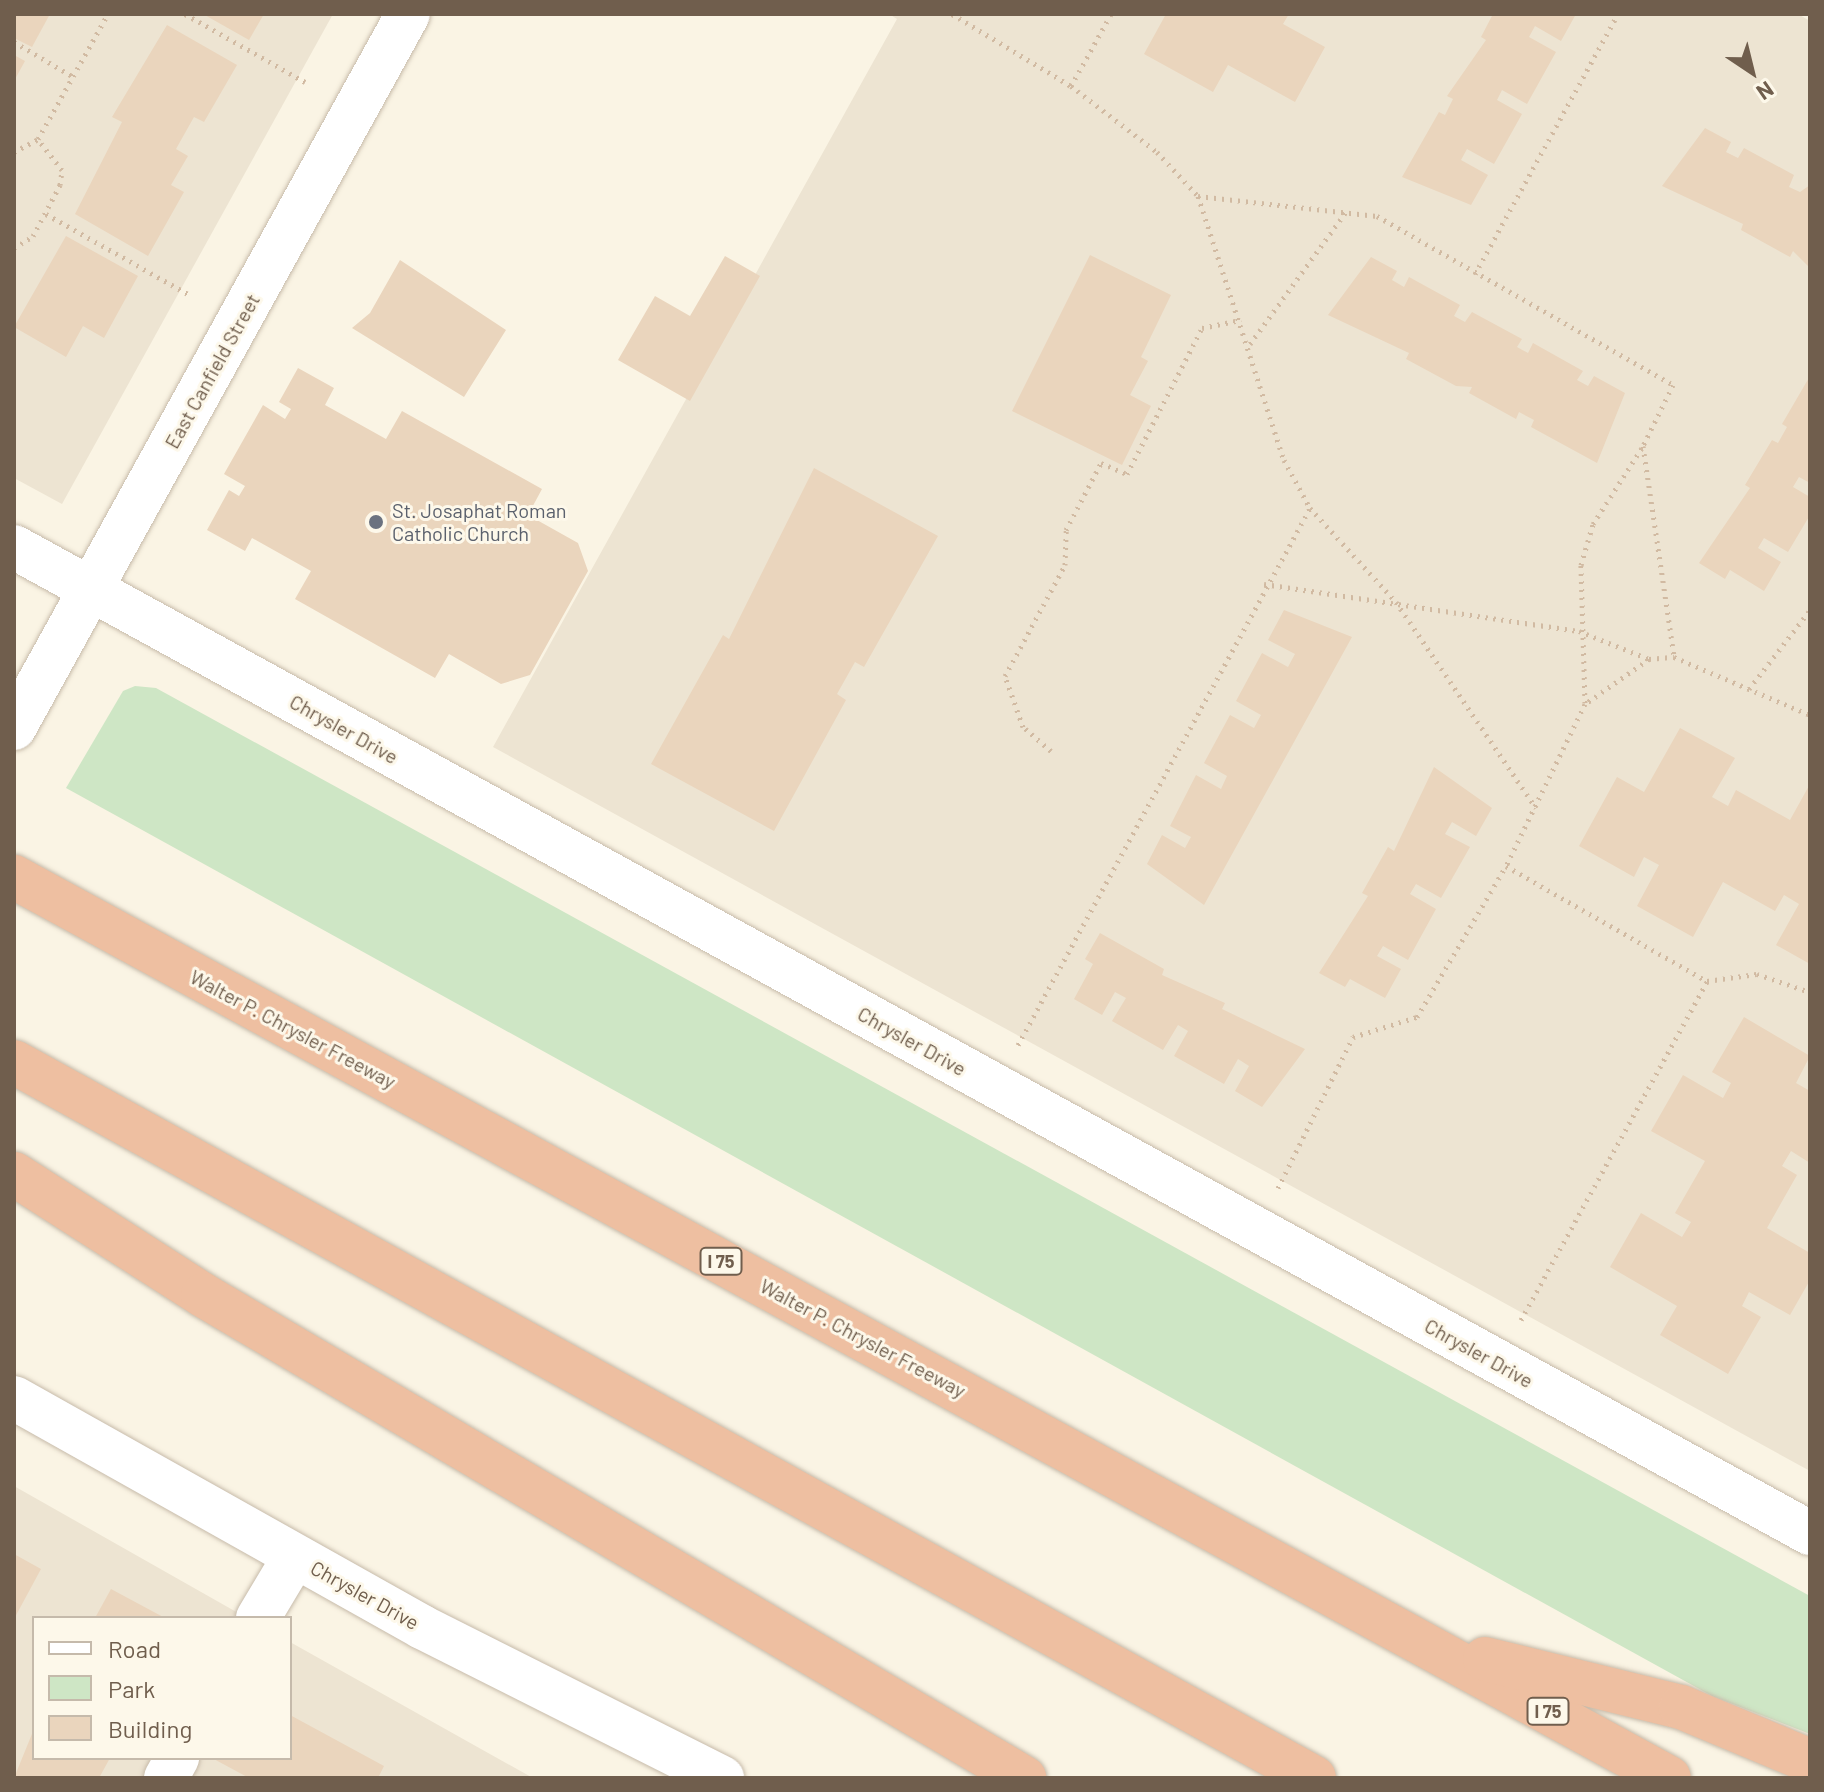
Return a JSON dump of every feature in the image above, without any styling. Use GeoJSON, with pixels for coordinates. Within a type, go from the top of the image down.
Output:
{"type":"FeatureCollection","features":[{"type":"Feature","properties":{"kind":"highway","name":"Walter P. Chrysler Freeway"},"geometry":{"type":"LineString","coordinates":[[14,877],[1669,1778]]}},
{"type":"Feature","properties":{"kind":"highway"},"geometry":{"type":"LineString","coordinates":[[14,1062],[1314,1778]]}},
{"type":"Feature","properties":{"kind":"highway"},"geometry":{"type":"LineString","coordinates":[[14,1174],[203,1295],[1024,1778]]}},
{"type":"Feature","properties":{"kind":"highway"},"geometry":{"type":"LineString","coordinates":[[1427,1644],[1681,1707],[1810,1761]]}},
{"type":"Feature","properties":{"kind":"street","name":"East Canfield Street"},"geometry":{"type":"LineString","coordinates":[[22,714],[408,14]]}},
{"type":"Feature","properties":{"kind":"street","name":"Chrysler Drive"},"geometry":{"type":"LineString","coordinates":[[14,547],[1810,1533]]}},
{"type":"Feature","properties":{"kind":"street","name":"Chrysler Drive"},"geometry":{"type":"LineString","coordinates":[[14,1398],[524,1682],[722,1778]]}},
{"type":"Feature","properties":{"kind":"street"},"geometry":{"type":"LineString","coordinates":[[259,1616],[295,1556]]}},
{"type":"Feature","properties":{"kind":"street"},"geometry":{"type":"LineString","coordinates":[[166,1778],[176,1760]]}},
{"type":"Feature","properties":{"kind":"path"},"geometry":{"type":"LineString","coordinates":[[14,152],[38,139],[108,14]]}},
{"type":"Feature","properties":{"kind":"path"},"geometry":{"type":"LineString","coordinates":[[185,14],[305,82]]}},
{"type":"Feature","properties":{"kind":"path"},"geometry":{"type":"LineString","coordinates":[[952,14],[1071,86],[1157,152],[1198,196],[1250,344],[1284,460],[1310,508],[1396,602],[1536,808]]}},
{"type":"Feature","properties":{"kind":"path"},"geometry":{"type":"LineString","coordinates":[[1071,86],[1111,14]]}},
{"type":"Feature","properties":{"kind":"path"},"geometry":{"type":"LineString","coordinates":[[1475,274],[1618,14]]}},
{"type":"Feature","properties":{"kind":"path"},"geometry":{"type":"LineString","coordinates":[[14,42],[72,76]]}},
{"type":"Feature","properties":{"kind":"path"},"geometry":{"type":"LineString","coordinates":[[14,248],[33,236],[46,214],[62,170],[38,139]]}},
{"type":"Feature","properties":{"kind":"path"},"geometry":{"type":"LineString","coordinates":[[1198,196],[1377,216],[1673,385],[1643,446],[1593,524],[1581,565],[1579,631],[1585,704]]}},
{"type":"Feature","properties":{"kind":"path"},"geometry":{"type":"LineString","coordinates":[[1250,344],[1346,212]]}},
{"type":"Feature","properties":{"kind":"path"},"geometry":{"type":"LineString","coordinates":[[46,214],[190,295]]}},
{"type":"Feature","properties":{"kind":"path"},"geometry":{"type":"LineString","coordinates":[[1051,751],[1023,727],[1005,676],[1065,565],[1066,530],[1101,463],[1127,474],[1202,328],[1241,320]]}},
{"type":"Feature","properties":{"kind":"path"},"geometry":{"type":"LineString","coordinates":[[1643,446],[1674,657]]}},
{"type":"Feature","properties":{"kind":"path"},"geometry":{"type":"LineString","coordinates":[[1017,1047],[1264,584],[1310,508]]}},
{"type":"Feature","properties":{"kind":"path"},"geometry":{"type":"LineString","coordinates":[[1264,584],[1579,631],[1649,659],[1674,657],[1810,715]]}},
{"type":"Feature","properties":{"kind":"path"},"geometry":{"type":"LineString","coordinates":[[1749,689],[1810,610]]}},
{"type":"Feature","properties":{"kind":"path"},"geometry":{"type":"LineString","coordinates":[[1276,1190],[1353,1037],[1417,1017],[1506,866],[1585,704],[1649,659]]}},
{"type":"Feature","properties":{"kind":"path"},"geometry":{"type":"LineString","coordinates":[[1506,866],[1707,981],[1757,974],[1810,992]]}},
{"type":"Feature","properties":{"kind":"path"},"geometry":{"type":"LineString","coordinates":[[1520,1322],[1707,981]]}},
{"type":"Feature","properties":{"kind":"shaded area"},"geometry":{"type":"Polygon","coordinates":[[[14,14],[333,14],[62,504],[14,478],[14,14]]]}},
{"type":"Feature","properties":{"kind":"shaded area"},"geometry":{"type":"Polygon","coordinates":[[[889,14],[1798,14],[1810,21],[1810,1471],[493,747],[897,19],[889,14]]]}},
{"type":"Feature","properties":{"kind":"shaded area"},"geometry":{"type":"Polygon","coordinates":[[[14,1486],[243,1616],[32,1616],[32,1760],[292,1760],[292,1643],[533,1778],[14,1778],[14,1486]]]}},
{"type":"Feature","properties":{"kind":"green space"},"geometry":{"type":"Polygon","coordinates":[[[135,686],[156,688],[1810,1596],[1810,1734],[1712,1696],[66,788],[123,691],[135,686]]]}},
{"type":"Feature","properties":{"kind":"building"},"geometry":{"type":"Polygon","coordinates":[[[14,14],[50,14],[32,47],[14,38],[14,14]]]}},
{"type":"Feature","properties":{"kind":"building"},"geometry":{"type":"Polygon","coordinates":[[[203,14],[264,14],[249,40],[203,14]]]}},
{"type":"Feature","properties":{"kind":"building"},"geometry":{"type":"Polygon","coordinates":[[[1166,14],[1289,14],[1283,24],[1325,47],[1295,102],[1228,65],[1213,92],[1144,54],[1166,14]]]}},
{"type":"Feature","properties":{"kind":"building"},"geometry":{"type":"Polygon","coordinates":[[[1493,14],[1576,14],[1561,41],[1535,26],[1529,37],[1556,52],[1527,104],[1502,90],[1497,100],[1522,114],[1494,164],[1467,149],[1461,160],[1488,175],[1471,205],[1402,177],[1439,112],[1445,115],[1453,99],[1447,96],[1486,40],[1481,37],[1493,14]]]}},
{"type":"Feature","properties":{"kind":"building"},"geometry":{"type":"Polygon","coordinates":[[[167,25],[237,65],[204,122],[194,117],[176,149],[188,156],[171,185],[184,192],[148,256],[75,214],[122,122],[112,117],[167,25]]]}},
{"type":"Feature","properties":{"kind":"building"},"geometry":{"type":"Polygon","coordinates":[[[14,55],[25,61],[14,81],[14,55]]]}},
{"type":"Feature","properties":{"kind":"building"},"geometry":{"type":"Polygon","coordinates":[[[1705,128],[1731,142],[1726,152],[1738,158],[1744,148],[1794,175],[1789,187],[1800,192],[1810,185],[1810,268],[1793,251],[1790,257],[1741,230],[1743,224],[1662,186],[1705,128]]]}},
{"type":"Feature","properties":{"kind":"building"},"geometry":{"type":"Polygon","coordinates":[[[66,236],[138,276],[104,338],[83,326],[66,357],[14,327],[66,236]]]}},
{"type":"Feature","properties":{"kind":"building"},"geometry":{"type":"Polygon","coordinates":[[[1090,255],[1171,295],[1141,357],[1148,361],[1130,395],[1151,406],[1122,465],[1012,411],[1090,255]]]}},
{"type":"Feature","properties":{"kind":"building"},"geometry":{"type":"Polygon","coordinates":[[[725,256],[760,276],[690,401],[618,360],[655,296],[690,316],[725,256]]]}},
{"type":"Feature","properties":{"kind":"building"},"geometry":{"type":"Polygon","coordinates":[[[1371,257],[1397,271],[1392,280],[1404,287],[1409,277],[1460,305],[1454,316],[1465,322],[1472,312],[1522,339],[1517,347],[1528,353],[1533,343],[1583,371],[1577,380],[1588,386],[1594,376],[1625,393],[1597,463],[1531,427],[1534,420],[1519,412],[1516,419],[1469,393],[1472,387],[1456,386],[1406,359],[1409,353],[1328,315],[1371,257]]]}},
{"type":"Feature","properties":{"kind":"building"},"geometry":{"type":"Polygon","coordinates":[[[400,260],[506,330],[464,397],[352,328],[370,313],[400,260]]]}},
{"type":"Feature","properties":{"kind":"building","name":"St. Josaphat Roman Catholic Church"},"geometry":{"type":"Polygon","coordinates":[[[298,368],[334,388],[325,405],[386,439],[402,411],[542,489],[528,515],[578,543],[588,571],[530,675],[501,684],[449,654],[435,678],[295,599],[311,571],[252,538],[245,551],[207,530],[229,490],[239,496],[245,486],[224,474],[263,405],[285,419],[291,409],[279,402],[298,368]]]}},
{"type":"Feature","properties":{"kind":"building"},"geometry":{"type":"Polygon","coordinates":[[[1810,376],[1810,483],[1799,477],[1793,487],[1810,497],[1810,515],[1788,552],[1764,538],[1758,548],[1781,562],[1764,591],[1730,570],[1725,579],[1699,563],[1750,488],[1745,485],[1772,440],[1778,443],[1787,427],[1782,424],[1810,376]]]}},
{"type":"Feature","properties":{"kind":"building"},"geometry":{"type":"Polygon","coordinates":[[[814,468],[938,536],[864,667],[855,662],[837,694],[846,700],[774,831],[651,764],[723,635],[729,639],[814,468]]]}},
{"type":"Feature","properties":{"kind":"building"},"geometry":{"type":"Polygon","coordinates":[[[1284,610],[1352,637],[1204,905],[1147,864],[1162,835],[1185,848],[1191,837],[1170,826],[1196,775],[1221,789],[1227,776],[1204,763],[1230,715],[1254,728],[1261,715],[1236,701],[1262,653],[1288,667],[1295,654],[1268,640],[1284,610]]]}},
{"type":"Feature","properties":{"kind":"building"},"geometry":{"type":"Polygon","coordinates":[[[1680,728],[1735,758],[1712,797],[1728,806],[1736,790],[1790,820],[1810,784],[1810,964],[1776,945],[1799,904],[1784,895],[1775,911],[1723,882],[1693,937],[1637,906],[1659,865],[1644,857],[1634,877],[1579,846],[1617,777],[1644,792],[1680,728]]]}},
{"type":"Feature","properties":{"kind":"building"},"geometry":{"type":"Polygon","coordinates":[[[1434,767],[1492,808],[1476,836],[1452,822],[1445,834],[1470,847],[1441,898],[1416,884],[1410,894],[1436,909],[1408,960],[1383,946],[1377,956],[1401,969],[1385,998],[1350,979],[1345,987],[1319,973],[1368,896],[1362,893],[1388,847],[1394,851],[1434,767]]]}},
{"type":"Feature","properties":{"kind":"building"},"geometry":{"type":"Polygon","coordinates":[[[1100,933],[1164,969],[1162,975],[1225,1003],[1222,1009],[1305,1049],[1262,1107],[1235,1091],[1249,1066],[1238,1059],[1224,1084],[1174,1056],[1188,1031],[1178,1025],[1163,1050],[1112,1021],[1126,998],[1115,992],[1102,1015],[1074,999],[1093,964],[1085,959],[1100,933]]]}},
{"type":"Feature","properties":{"kind":"building"},"geometry":{"type":"Polygon","coordinates":[[[1744,1017],[1810,1056],[1796,1083],[1810,1091],[1810,1163],[1791,1151],[1782,1166],[1797,1175],[1767,1228],[1810,1253],[1810,1280],[1790,1315],[1749,1292],[1742,1306],[1761,1317],[1728,1374],[1660,1335],[1677,1306],[1610,1267],[1641,1213],[1682,1237],[1691,1222],[1675,1213],[1705,1161],[1651,1131],[1683,1075],[1723,1098],[1731,1083],[1712,1072],[1744,1017]]]}},
{"type":"Feature","properties":{"kind":"building"},"geometry":{"type":"Polygon","coordinates":[[[14,1554],[41,1569],[14,1619],[14,1554]]]}},
{"type":"Feature","properties":{"kind":"building"},"geometry":{"type":"Polygon","coordinates":[[[111,1589],[161,1616],[96,1616],[111,1589]]]}},
{"type":"Feature","properties":{"kind":"building"},"geometry":{"type":"Polygon","coordinates":[[[292,1716],[384,1766],[378,1778],[249,1778],[216,1760],[292,1760],[292,1716]]]}},
{"type":"Feature","properties":{"kind":"building"},"geometry":{"type":"Polygon","coordinates":[[[32,1734],[32,1760],[109,1760],[99,1778],[14,1778],[32,1734]]]}},
{"type":"Feature","properties":{"kind":"place","name":"St. Josaphat Roman Catholic Church"},"geometry":{"type":"Point","coordinates":[376,522]}}]}
